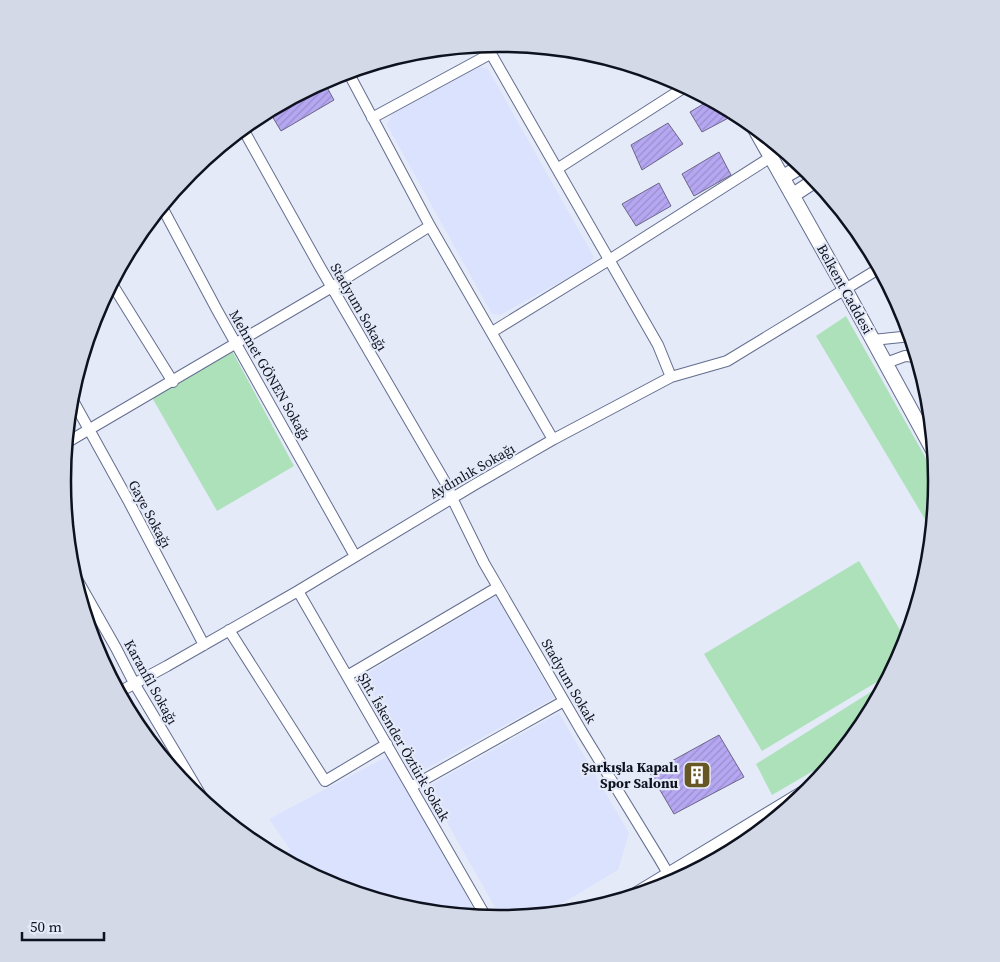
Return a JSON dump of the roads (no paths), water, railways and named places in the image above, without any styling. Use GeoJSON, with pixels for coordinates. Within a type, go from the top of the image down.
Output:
{"type":"FeatureCollection","features":[{"type":"Feature","properties":{"kind":"street"},"geometry":{"type":"LineString","coordinates":[[490,52],[658,345],[671,377]]}},
{"type":"Feature","properties":{"kind":"street"},"geometry":{"type":"LineString","coordinates":[[372,118],[482,53]]}},
{"type":"Feature","properties":{"kind":"street"},"geometry":{"type":"LineString","coordinates":[[352,79],[430,226],[550,436],[554,439]]}},
{"type":"Feature","properties":{"kind":"street"},"geometry":{"type":"LineString","coordinates":[[556,169],[677,91]]}},
{"type":"Feature","properties":{"kind":"street","name":"Stadyum Sokağı"},"geometry":{"type":"LineString","coordinates":[[247,136],[448,487],[452,498]]}},
{"type":"Feature","properties":{"kind":"street","name":"Belkent Caddesi"},"geometry":{"type":"LineString","coordinates":[[764,143],[886,363],[925,428]]}},
{"type":"Feature","properties":{"kind":"street"},"geometry":{"type":"LineString","coordinates":[[492,332],[772,157]]}},
{"type":"Feature","properties":{"kind":"street"},"geometry":{"type":"LineString","coordinates":[[783,177],[795,170]]}},
{"type":"Feature","properties":{"kind":"street"},"geometry":{"type":"LineString","coordinates":[[793,194],[809,184]]}},
{"type":"Feature","properties":{"kind":"street","name":"Mehmet GÖNEN Sokağı"},"geometry":{"type":"LineString","coordinates":[[165,213],[217,310],[355,556]]}},
{"type":"Feature","properties":{"kind":"street"},"geometry":{"type":"LineString","coordinates":[[73,440],[237,344],[430,226]]}},
{"type":"Feature","properties":{"kind":"street","name":"Aydınlık Sokağı"},"geometry":{"type":"LineString","coordinates":[[125,688],[298,591],[554,439],[671,377],[727,361],[874,272]]}},
{"type":"Feature","properties":{"kind":"street"},"geometry":{"type":"LineString","coordinates":[[116,291],[173,382]]}},
{"type":"Feature","properties":{"kind":"street"},"geometry":{"type":"LineString","coordinates":[[873,340],[904,337]]}},
{"type":"Feature","properties":{"kind":"street"},"geometry":{"type":"LineString","coordinates":[[886,363],[905,356],[910,356]]}},
{"type":"Feature","properties":{"kind":"street","name":"Gaye Sokağı"},"geometry":{"type":"LineString","coordinates":[[78,410],[128,500],[204,645]]}},
{"type":"Feature","properties":{"kind":"street","name":"Stadyum Sokak"},"geometry":{"type":"LineString","coordinates":[[452,498],[484,563],[564,701],[669,875]]}},
{"type":"Feature","properties":{"kind":"street"},"geometry":{"type":"LineString","coordinates":[[347,676],[498,587]]}},
{"type":"Feature","properties":{"kind":"street","name":"Şht. İskender Öztürk Sokak"},"geometry":{"type":"LineString","coordinates":[[298,591],[482,909]]}},
{"type":"Feature","properties":{"kind":"street","name":"Karanfil Sokağı"},"geometry":{"type":"LineString","coordinates":[[88,599],[134,683],[190,776]]}},
{"type":"Feature","properties":{"kind":"street"},"geometry":{"type":"LineString","coordinates":[[228,630],[325,781],[387,744]]}},
{"type":"Feature","properties":{"kind":"street"},"geometry":{"type":"LineString","coordinates":[[411,787],[564,701]]}},
{"type":"Feature","properties":{"kind":"street"},"geometry":{"type":"LineString","coordinates":[[698,860],[765,818]]}},
{"type":"Feature","properties":{"kind":"place","name":"Şarkışla Kapalı Spor Salonu"},"geometry":{"type":"Point","coordinates":[697,775]}}]}
